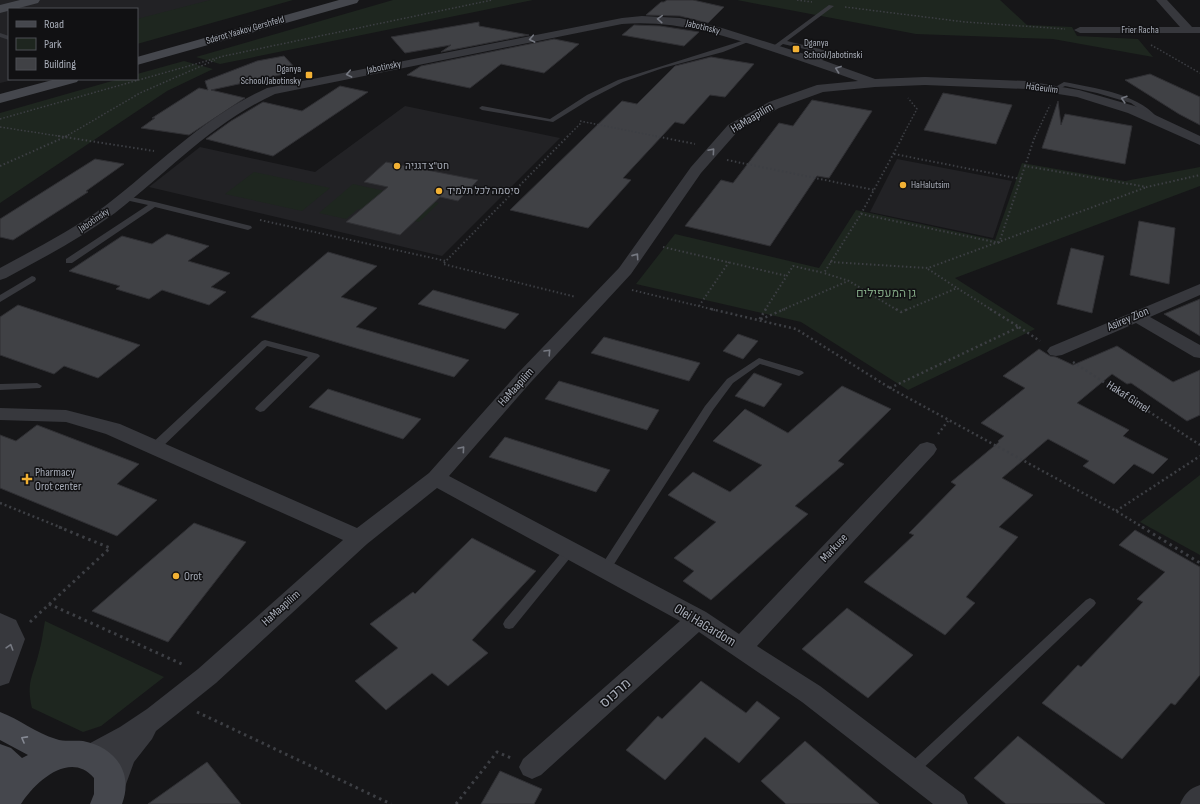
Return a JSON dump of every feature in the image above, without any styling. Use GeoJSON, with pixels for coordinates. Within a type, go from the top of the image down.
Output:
{"type":"FeatureCollection","features":[{"type":"Feature","properties":{"kind":"main road"},"geometry":{"type":"LineString","coordinates":[[3,9],[24,0]]}},
{"type":"Feature","properties":{"kind":"main road"},"geometry":{"type":"LineString","coordinates":[[3,9],[34,0]]}},
{"type":"Feature","properties":{"kind":"main road","name":"Sderot Yaakov Gershfeld"},"geometry":{"type":"LineString","coordinates":[[138,51],[323,0]]}},
{"type":"Feature","properties":{"kind":"main road","name":"Sderot Yaakov Gershfeld"},"geometry":{"type":"LineString","coordinates":[[138,60],[353,0]]}},
{"type":"Feature","properties":{"kind":"main road"},"geometry":{"type":"LineString","coordinates":[[0,89],[34,80]]}},
{"type":"Feature","properties":{"kind":"main road"},"geometry":{"type":"LineString","coordinates":[[0,99],[68,80]]}},
{"type":"Feature","properties":{"kind":"main road"},"geometry":{"type":"LineString","coordinates":[[0,725],[52,752],[82,755],[102,762],[110,773],[108,799]]}},
{"type":"Feature","properties":{"kind":"main road"},"geometry":{"type":"LineString","coordinates":[[8,797],[33,769],[46,761],[82,755]]}},
{"type":"Feature","properties":{"kind":"main road"},"geometry":{"type":"LineString","coordinates":[[0,758],[12,769],[8,797]]}},
{"type":"Feature","properties":{"kind":"street"},"geometry":{"type":"LineString","coordinates":[[1161,0],[1195,31]]}},
{"type":"Feature","properties":{"kind":"street","name":"Jabotinsky"},"geometry":{"type":"LineString","coordinates":[[0,275],[83,227],[124,197],[174,154],[239,105],[271,91],[637,19],[658,18],[682,21],[750,40],[778,45],[818,62],[875,83]]}},
{"type":"Feature","properties":{"kind":"street","name":"Frier Racha"},"geometry":{"type":"LineString","coordinates":[[1080,30],[1195,31]]}},
{"type":"Feature","properties":{"kind":"street"},"geometry":{"type":"LineString","coordinates":[[818,62],[825,74],[821,88]]}},
{"type":"Feature","properties":{"kind":"street","name":"HaGeulim"},"geometry":{"type":"LineString","coordinates":[[875,83],[925,81],[998,83],[1053,96],[1102,100],[1157,120],[1200,141]]}},
{"type":"Feature","properties":{"kind":"street","name":"HaMaapilim"},"geometry":{"type":"LineString","coordinates":[[82,755],[129,735],[165,709],[207,676],[359,538],[436,478],[524,378],[625,271],[696,170],[732,128],[774,104],[821,88],[875,83]]}},
{"type":"Feature","properties":{"kind":"street","name":"Asirey Zion"},"geometry":{"type":"LineString","coordinates":[[1056,351],[1200,289]]}},
{"type":"Feature","properties":{"kind":"street"},"geometry":{"type":"LineString","coordinates":[[1136,316],[1200,353]]}},
{"type":"Feature","properties":{"kind":"street"},"geometry":{"type":"LineString","coordinates":[[0,414],[66,416],[112,429],[359,538]]}},
{"type":"Feature","properties":{"kind":"street","name":"Markuse"},"geometry":{"type":"LineString","coordinates":[[741,647],[927,449]]}},
{"type":"Feature","properties":{"kind":"street","name":"Olei HaGardom"},"geometry":{"type":"LineString","coordinates":[[436,478],[698,620],[741,647],[811,694],[954,804]]}},
{"type":"Feature","properties":{"kind":"street","name":"מרכוס"},"geometry":{"type":"LineString","coordinates":[[532,767],[698,620]]}},
{"type":"Feature","properties":{"kind":"street"},"geometry":{"type":"LineString","coordinates":[[0,676],[6,630]]}},
{"type":"Feature","properties":{"kind":"street","name":"HaMaapilim"},"geometry":{"type":"LineString","coordinates":[[108,799],[123,756],[165,709]]}},
{"type":"Feature","properties":{"kind":"street"},"geometry":{"type":"LineString","coordinates":[[1194,804],[1200,797]]}},
{"type":"Feature","properties":{"kind":"lane"},"geometry":{"type":"LineString","coordinates":[[778,45],[831,6]]}},
{"type":"Feature","properties":{"kind":"lane"},"geometry":{"type":"LineString","coordinates":[[482,108],[551,121],[609,86],[631,77],[732,48],[750,40]]}},
{"type":"Feature","properties":{"kind":"lane"},"geometry":{"type":"LineString","coordinates":[[124,197],[248,228]]}},
{"type":"Feature","properties":{"kind":"lane"},"geometry":{"type":"LineString","coordinates":[[69,261],[155,204]]}},
{"type":"Feature","properties":{"kind":"lane"},"geometry":{"type":"LineString","coordinates":[[0,299],[32,279]]}},
{"type":"Feature","properties":{"kind":"lane"},"geometry":{"type":"LineString","coordinates":[[154,448],[265,342],[315,356],[260,409]]}},
{"type":"Feature","properties":{"kind":"lane"},"geometry":{"type":"LineString","coordinates":[[604,569],[709,408],[730,381],[759,361],[799,373]]}},
{"type":"Feature","properties":{"kind":"lane"},"geometry":{"type":"LineString","coordinates":[[0,387],[37,386]]}},
{"type":"Feature","properties":{"kind":"lane"},"geometry":{"type":"LineString","coordinates":[[509,624],[570,550]]}},
{"type":"Feature","properties":{"kind":"lane"},"geometry":{"type":"LineString","coordinates":[[911,771],[1090,603]]}},
{"type":"Feature","properties":{"kind":"path"},"geometry":{"type":"LineString","coordinates":[[0,119],[224,56],[492,0]]}},
{"type":"Feature","properties":{"kind":"path"},"geometry":{"type":"LineString","coordinates":[[831,6],[965,22],[1080,30]]}},
{"type":"Feature","properties":{"kind":"path"},"geometry":{"type":"LineString","coordinates":[[1125,30],[1200,73]]}},
{"type":"Feature","properties":{"kind":"path"},"geometry":{"type":"LineString","coordinates":[[0,166],[65,138],[140,93],[224,56]]}},
{"type":"Feature","properties":{"kind":"path"},"geometry":{"type":"LineString","coordinates":[[999,243],[1035,137],[1053,96]]}},
{"type":"Feature","properties":{"kind":"path"},"geometry":{"type":"LineString","coordinates":[[824,273],[861,214],[917,109]]}},
{"type":"Feature","properties":{"kind":"path"},"geometry":{"type":"LineString","coordinates":[[557,117],[874,190]]}},
{"type":"Feature","properties":{"kind":"path"},"geometry":{"type":"LineString","coordinates":[[582,122],[443,264],[596,302]]}},
{"type":"Feature","properties":{"kind":"path"},"geometry":{"type":"LineString","coordinates":[[0,127],[174,154]]}},
{"type":"Feature","properties":{"kind":"path"},"geometry":{"type":"LineString","coordinates":[[894,154],[1021,178]]}},
{"type":"Feature","properties":{"kind":"path"},"geometry":{"type":"LineString","coordinates":[[1025,166],[1147,187]]}},
{"type":"Feature","properties":{"kind":"path"},"geometry":{"type":"LineString","coordinates":[[830,262],[928,268],[1147,187],[1200,175]]}},
{"type":"Feature","properties":{"kind":"path"},"geometry":{"type":"LineString","coordinates":[[861,214],[999,243]]}},
{"type":"Feature","properties":{"kind":"path"},"geometry":{"type":"LineString","coordinates":[[254,218],[446,261]]}},
{"type":"Feature","properties":{"kind":"path"},"geometry":{"type":"LineString","coordinates":[[645,243],[787,276]]}},
{"type":"Feature","properties":{"kind":"path"},"geometry":{"type":"LineString","coordinates":[[699,306],[729,262]]}},
{"type":"Feature","properties":{"kind":"path"},"geometry":{"type":"LineString","coordinates":[[759,320],[793,266],[824,273],[849,281],[901,312],[957,288]]}},
{"type":"Feature","properties":{"kind":"path","name":"Hakaf Gimel"},"geometry":{"type":"LineString","coordinates":[[928,268],[1200,445]]}},
{"type":"Feature","properties":{"kind":"path"},"geometry":{"type":"LineString","coordinates":[[759,320],[849,281]]}},
{"type":"Feature","properties":{"kind":"path"},"geometry":{"type":"LineString","coordinates":[[612,285],[796,329],[890,388],[1116,511],[1200,563]]}},
{"type":"Feature","properties":{"kind":"path"},"geometry":{"type":"LineString","coordinates":[[890,388],[1019,327]]}},
{"type":"Feature","properties":{"kind":"path"},"geometry":{"type":"LineString","coordinates":[[1116,511],[1200,456]]}},
{"type":"Feature","properties":{"kind":"path"},"geometry":{"type":"LineString","coordinates":[[0,503],[110,548],[49,604],[6,630]]}},
{"type":"Feature","properties":{"kind":"path"},"geometry":{"type":"LineString","coordinates":[[49,604],[207,676]]}},
{"type":"Feature","properties":{"kind":"path"},"geometry":{"type":"LineString","coordinates":[[165,709],[392,804]]}},
{"type":"Feature","properties":{"kind":"path"},"geometry":{"type":"LineString","coordinates":[[456,804],[497,752],[532,767]]}},
{"type":"Feature","properties":{"kind":"shaded area"},"geometry":{"type":"Polygon","coordinates":[[[0,0],[212,0],[138,20],[138,8],[8,8],[8,80],[13,80],[0,83],[0,0]]]}},
{"type":"Feature","properties":{"kind":"shaded area"},"geometry":{"type":"Polygon","coordinates":[[[405,106],[560,138],[442,256],[149,187],[200,147],[315,172],[405,106]]]}},
{"type":"Feature","properties":{"kind":"shaded area"},"geometry":{"type":"Polygon","coordinates":[[[897,159],[1012,181],[993,238],[870,212],[897,159]]]}},
{"type":"Feature","properties":{"kind":"green space"},"geometry":{"type":"Polygon","coordinates":[[[210,0],[293,0],[138,44],[138,19],[210,0]]]}},
{"type":"Feature","properties":{"kind":"green space"},"geometry":{"type":"Polygon","coordinates":[[[393,0],[533,0],[220,64],[196,57],[393,0]]]}},
{"type":"Feature","properties":{"kind":"green space"},"geometry":{"type":"Polygon","coordinates":[[[737,0],[1000,0],[1027,25],[1072,27],[1077,36],[1138,39],[1153,57],[1053,39],[916,34],[737,0]]]}},
{"type":"Feature","properties":{"kind":"green space"},"geometry":{"type":"Polygon","coordinates":[[[184,61],[213,69],[167,91],[0,203],[0,113],[116,80],[138,80],[138,74],[184,61]]]}},
{"type":"Feature","properties":{"kind":"green space","name":"גן המעפילים"},"geometry":{"type":"Polygon","coordinates":[[[1022,163],[1125,181],[1200,167],[1200,186],[955,278],[1035,329],[908,390],[801,322],[636,284],[675,234],[819,268],[856,210],[995,240],[1022,163]]]}},
{"type":"Feature","properties":{"kind":"green space"},"geometry":{"type":"Polygon","coordinates":[[[254,172],[330,188],[302,211],[225,194],[254,172]]]}},
{"type":"Feature","properties":{"kind":"green space"},"geometry":{"type":"Polygon","coordinates":[[[353,184],[439,203],[419,222],[358,209],[346,219],[319,213],[353,184]]]}},
{"type":"Feature","properties":{"kind":"green space"},"geometry":{"type":"Polygon","coordinates":[[[1200,475],[1200,555],[1140,522],[1200,475]]]}},
{"type":"Feature","properties":{"kind":"green space"},"geometry":{"type":"Polygon","coordinates":[[[45,621],[164,677],[101,726],[83,732],[32,708],[30,699],[30,685],[40,648],[45,621]]]}},
{"type":"Feature","properties":{"kind":"building"},"geometry":{"type":"Polygon","coordinates":[[[667,0],[693,0],[724,7],[708,23],[680,16],[646,15],[661,2],[667,0]]]}},
{"type":"Feature","properties":{"kind":"building"},"geometry":{"type":"Polygon","coordinates":[[[479,22],[479,26],[529,35],[441,52],[451,45],[405,53],[391,37],[479,22]]]}},
{"type":"Feature","properties":{"kind":"building"},"geometry":{"type":"Polygon","coordinates":[[[634,25],[660,26],[699,32],[684,46],[622,35],[634,25]]]}},
{"type":"Feature","properties":{"kind":"building"},"geometry":{"type":"Polygon","coordinates":[[[554,39],[579,44],[544,73],[501,64],[470,88],[407,75],[421,66],[554,39]]]}},
{"type":"Feature","properties":{"kind":"building"},"geometry":{"type":"Polygon","coordinates":[[[284,56],[298,71],[211,90],[245,98],[189,135],[141,128],[155,118],[152,118],[199,88],[208,90],[205,81],[257,61],[284,56]]]}},
{"type":"Feature","properties":{"kind":"building"},"geometry":{"type":"Polygon","coordinates":[[[711,57],[754,64],[725,97],[710,95],[684,124],[675,122],[623,178],[631,180],[588,228],[510,210],[622,101],[637,104],[675,66],[711,57]]]}},
{"type":"Feature","properties":{"kind":"building"},"geometry":{"type":"Polygon","coordinates":[[[1150,74],[1200,97],[1200,125],[1179,114],[1125,80],[1150,74]]]}},
{"type":"Feature","properties":{"kind":"building"},"geometry":{"type":"Polygon","coordinates":[[[340,86],[368,92],[273,156],[206,139],[231,121],[263,102],[302,111],[340,86]]]}},
{"type":"Feature","properties":{"kind":"building"},"geometry":{"type":"Polygon","coordinates":[[[943,93],[1012,105],[996,144],[924,130],[943,93]]]}},
{"type":"Feature","properties":{"kind":"building"},"geometry":{"type":"Polygon","coordinates":[[[812,100],[872,111],[829,178],[817,176],[770,246],[685,226],[721,180],[733,183],[779,123],[793,126],[812,100]]]}},
{"type":"Feature","properties":{"kind":"building"},"geometry":{"type":"Polygon","coordinates":[[[1058,101],[1061,125],[1065,114],[1132,126],[1125,164],[1042,148],[1058,101]]]}},
{"type":"Feature","properties":{"kind":"building"},"geometry":{"type":"Polygon","coordinates":[[[95,159],[124,164],[86,191],[88,192],[13,240],[0,237],[0,219],[95,159]]]}},
{"type":"Feature","properties":{"kind":"building"},"geometry":{"type":"Polygon","coordinates":[[[386,162],[478,180],[458,201],[440,197],[400,235],[346,222],[388,187],[364,182],[386,162]]]}},
{"type":"Feature","properties":{"kind":"building"},"geometry":{"type":"Polygon","coordinates":[[[1139,221],[1175,228],[1169,284],[1130,275],[1139,221]]]}},
{"type":"Feature","properties":{"kind":"building"},"geometry":{"type":"Polygon","coordinates":[[[167,234],[209,246],[188,261],[230,273],[211,287],[226,292],[209,305],[162,290],[149,299],[116,289],[120,286],[69,271],[122,236],[152,244],[167,234]]]}},
{"type":"Feature","properties":{"kind":"building"},"geometry":{"type":"Polygon","coordinates":[[[1071,248],[1104,256],[1092,313],[1057,304],[1071,248]]]}},
{"type":"Feature","properties":{"kind":"building"},"geometry":{"type":"Polygon","coordinates":[[[328,252],[377,266],[341,297],[377,308],[356,327],[469,360],[454,377],[251,317],[328,252]]]}},
{"type":"Feature","properties":{"kind":"building"},"geometry":{"type":"Polygon","coordinates":[[[433,290],[519,314],[505,329],[418,304],[433,290]]]}},
{"type":"Feature","properties":{"kind":"building"},"geometry":{"type":"Polygon","coordinates":[[[1200,299],[1200,336],[1164,314],[1200,299]]]}},
{"type":"Feature","properties":{"kind":"building"},"geometry":{"type":"Polygon","coordinates":[[[18,305],[140,345],[98,378],[64,366],[54,374],[0,355],[0,317],[18,305]]]}},
{"type":"Feature","properties":{"kind":"building"},"geometry":{"type":"Polygon","coordinates":[[[738,334],[758,341],[743,359],[723,351],[738,334]]]}},
{"type":"Feature","properties":{"kind":"building"},"geometry":{"type":"Polygon","coordinates":[[[604,337],[700,363],[689,381],[591,353],[604,337]]]}},
{"type":"Feature","properties":{"kind":"building"},"geometry":{"type":"Polygon","coordinates":[[[1117,346],[1173,382],[1200,370],[1200,415],[1187,421],[1131,383],[1127,384],[1112,374],[1077,403],[1129,430],[1123,436],[1168,459],[1153,474],[1134,464],[1114,484],[1083,466],[1089,461],[1048,439],[1002,478],[1033,495],[999,527],[1018,537],[966,597],[975,603],[945,635],[864,582],[914,535],[909,533],[956,485],[951,482],[999,442],[998,441],[1004,436],[981,423],[1025,388],[1003,376],[1039,349],[1050,356],[1056,357],[1073,365],[1117,346]]]}},
{"type":"Feature","properties":{"kind":"building"},"geometry":{"type":"Polygon","coordinates":[[[754,373],[782,384],[764,407],[735,396],[754,373]]]}},
{"type":"Feature","properties":{"kind":"building"},"geometry":{"type":"Polygon","coordinates":[[[559,381],[659,410],[647,430],[545,399],[559,381]]]}},
{"type":"Feature","properties":{"kind":"building"},"geometry":{"type":"Polygon","coordinates":[[[842,386],[891,409],[838,461],[844,464],[795,506],[808,514],[711,600],[683,581],[694,571],[674,558],[716,522],[668,495],[693,472],[730,492],[762,465],[713,441],[745,409],[788,433],[842,386]]]}},
{"type":"Feature","properties":{"kind":"building"},"geometry":{"type":"Polygon","coordinates":[[[328,389],[421,419],[403,439],[309,407],[328,389]]]}},
{"type":"Feature","properties":{"kind":"building"},"geometry":{"type":"Polygon","coordinates":[[[37,425],[139,464],[117,484],[157,500],[117,536],[0,488],[0,435],[16,441],[37,425]]]}},
{"type":"Feature","properties":{"kind":"building"},"geometry":{"type":"Polygon","coordinates":[[[505,437],[610,470],[596,492],[489,457],[505,437]]]}},
{"type":"Feature","properties":{"kind":"building","name":"Orot"},"geometry":{"type":"Polygon","coordinates":[[[194,523],[246,542],[168,642],[92,611],[194,523]]]}},
{"type":"Feature","properties":{"kind":"building"},"geometry":{"type":"Polygon","coordinates":[[[1135,530],[1200,567],[1200,675],[1175,705],[1171,703],[1122,759],[1042,703],[1078,665],[1081,667],[1143,602],[1137,599],[1165,572],[1119,545],[1135,530]]]}},
{"type":"Feature","properties":{"kind":"building"},"geometry":{"type":"Polygon","coordinates":[[[472,538],[536,571],[472,640],[488,653],[448,686],[432,673],[386,710],[355,681],[398,648],[370,624],[413,592],[415,594],[472,538]]]}},
{"type":"Feature","properties":{"kind":"building"},"geometry":{"type":"Polygon","coordinates":[[[847,608],[913,655],[868,698],[802,649],[847,608]]]}},
{"type":"Feature","properties":{"kind":"building"},"geometry":{"type":"Polygon","coordinates":[[[701,681],[746,713],[757,701],[780,718],[739,763],[705,737],[665,780],[626,750],[658,716],[662,719],[701,681]]]}},
{"type":"Feature","properties":{"kind":"building"},"geometry":{"type":"Polygon","coordinates":[[[1018,736],[1105,804],[1006,804],[974,778],[1018,736]]]}},
{"type":"Feature","properties":{"kind":"building"},"geometry":{"type":"Polygon","coordinates":[[[805,741],[879,804],[786,804],[761,781],[805,741]]]}},
{"type":"Feature","properties":{"kind":"building"},"geometry":{"type":"Polygon","coordinates":[[[207,762],[241,804],[148,804],[207,762]]]}},
{"type":"Feature","properties":{"kind":"building"},"geometry":{"type":"Polygon","coordinates":[[[500,771],[542,789],[534,804],[481,804],[500,771]]]}},
{"type":"Feature","properties":{"kind":"place","name":"Dganya School/Jabotinski"},"geometry":{"type":"Point","coordinates":[796,49]}},
{"type":"Feature","properties":{"kind":"place","name":"Dganya School/Jabotinsky"},"geometry":{"type":"Point","coordinates":[309,75]}},
{"type":"Feature","properties":{"kind":"place","name":"חט''צ דגניה"},"geometry":{"type":"Point","coordinates":[397,166]}},
{"type":"Feature","properties":{"kind":"place","name":"HaHalutsim"},"geometry":{"type":"Point","coordinates":[903,185]}},
{"type":"Feature","properties":{"kind":"place","name":"סיסמה לכל תלמיד"},"geometry":{"type":"Point","coordinates":[439,191]}},
{"type":"Feature","properties":{"kind":"place","name":"Pharmacy Orot center"},"geometry":{"type":"Point","coordinates":[27,479]}},
{"type":"Feature","properties":{"kind":"place","name":"Orot"},"geometry":{"type":"Point","coordinates":[176,576]}}]}
